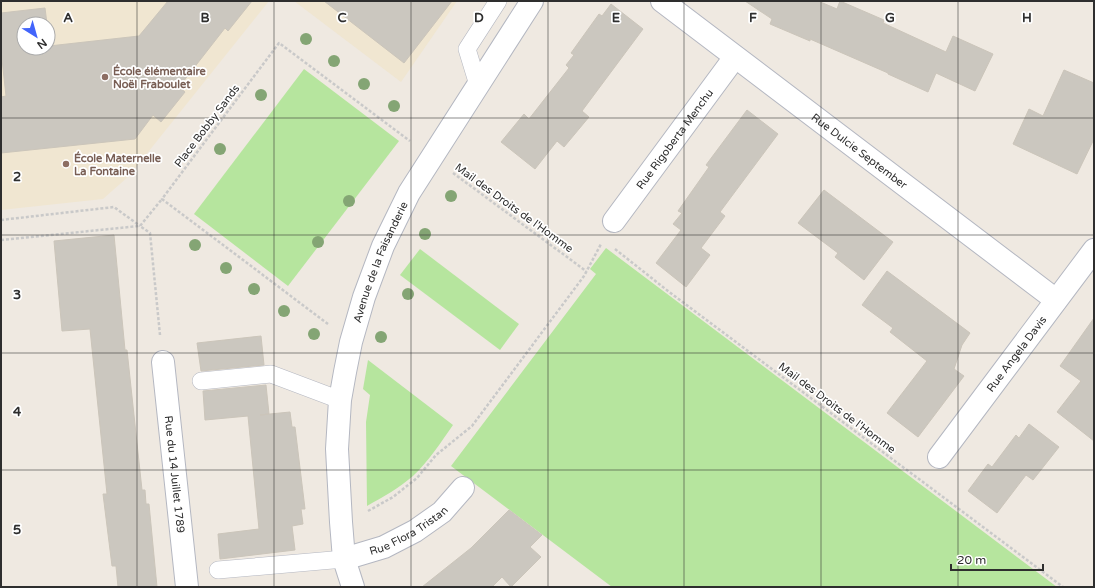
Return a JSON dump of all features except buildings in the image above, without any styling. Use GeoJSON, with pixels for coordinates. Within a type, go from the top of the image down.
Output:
{"type":"FeatureCollection","features":[{"type":"Feature","properties":{"kind":"street","name":"Avenue de la Faisanderie"},"geometry":{"type":"LineString","coordinates":[[353,587],[344,559],[337,449],[340,400],[351,342],[364,297],[383,246],[409,194],[532,1]]}},
{"type":"Feature","properties":{"kind":"street","name":"Rue Dulcie September"},"geometry":{"type":"LineString","coordinates":[[662,1],[1056,300]]}},
{"type":"Feature","properties":{"kind":"street","name":"Rue Rigoberta Menchu"},"geometry":{"type":"LineString","coordinates":[[614,221],[735,57]]}},
{"type":"Feature","properties":{"kind":"street","name":"Rue Angela Davis"},"geometry":{"type":"LineString","coordinates":[[939,458],[1094,250]]}},
{"type":"Feature","properties":{"kind":"street","name":"Rue du 14 Juillet 1789"},"geometry":{"type":"LineString","coordinates":[[163,362],[187,587]]}},
{"type":"Feature","properties":{"kind":"street","name":"Rue Flora Tristan"},"geometry":{"type":"LineString","coordinates":[[344,559],[384,547],[415,531],[442,512],[463,488]]}},
{"type":"Feature","properties":{"kind":"lane"},"geometry":{"type":"LineString","coordinates":[[478,85],[467,49],[498,1]]}},
{"type":"Feature","properties":{"kind":"lane"},"geometry":{"type":"LineString","coordinates":[[201,381],[271,374],[340,400]]}},
{"type":"Feature","properties":{"kind":"lane"},"geometry":{"type":"LineString","coordinates":[[218,570],[344,559]]}},
{"type":"Feature","properties":{"kind":"path","name":"Place Bobby Sands"},"geometry":{"type":"LineString","coordinates":[[162,199],[279,43],[432,157]]}},
{"type":"Feature","properties":{"kind":"path","name":"Mail des Droits de l'Homme"},"geometry":{"type":"LineString","coordinates":[[432,157],[586,271]]}},
{"type":"Feature","properties":{"kind":"path"},"geometry":{"type":"LineString","coordinates":[[1,240],[140,226],[162,199],[351,342]]}},
{"type":"Feature","properties":{"kind":"path"},"geometry":{"type":"LineString","coordinates":[[1,220],[114,207],[150,233],[163,362]]}},
{"type":"Feature","properties":{"kind":"path"},"geometry":{"type":"LineString","coordinates":[[341,522],[357,520],[369,510],[393,496],[417,478],[436,455],[472,426],[586,271],[614,221]]}},
{"type":"Feature","properties":{"kind":"path","name":"Mail des Droits de l'Homme"},"geometry":{"type":"LineString","coordinates":[[603,240],[668,291],[1063,587]]}},
{"type":"Feature","properties":{"kind":"shaded area","name":"École élémentaire Noël Fraboulet"},"geometry":{"type":"Polygon","coordinates":[[[1,1],[269,1],[129,176],[103,199],[1,210],[1,1]]]}},
{"type":"Feature","properties":{"kind":"shaded area"},"geometry":{"type":"Polygon","coordinates":[[[294,1],[457,1],[401,82],[294,1]]]}},
{"type":"Feature","properties":{"kind":"green space"},"geometry":{"type":"Polygon","coordinates":[[[304,69],[399,141],[288,286],[194,214],[304,69]]]}},
{"type":"Feature","properties":{"kind":"green space"},"geometry":{"type":"Polygon","coordinates":[[[606,248],[1057,587],[612,587],[451,466],[596,274],[590,269],[606,248]]]}},
{"type":"Feature","properties":{"kind":"green space"},"geometry":{"type":"Polygon","coordinates":[[[420,249],[519,324],[500,350],[400,275],[420,249]]]}},
{"type":"Feature","properties":{"kind":"green space"},"geometry":{"type":"Polygon","coordinates":[[[368,360],[453,425],[430,458],[413,476],[385,496],[367,506],[366,422],[370,395],[363,389],[368,360]]]}},
{"type":"Feature","properties":{"kind":"place","name":"École élémentaire Noël Fraboulet"},"geometry":{"type":"Point","coordinates":[105,77]}},
{"type":"Feature","properties":{"kind":"place","name":"École Maternelle La Fontaine"},"geometry":{"type":"Point","coordinates":[66,164]}}]}
